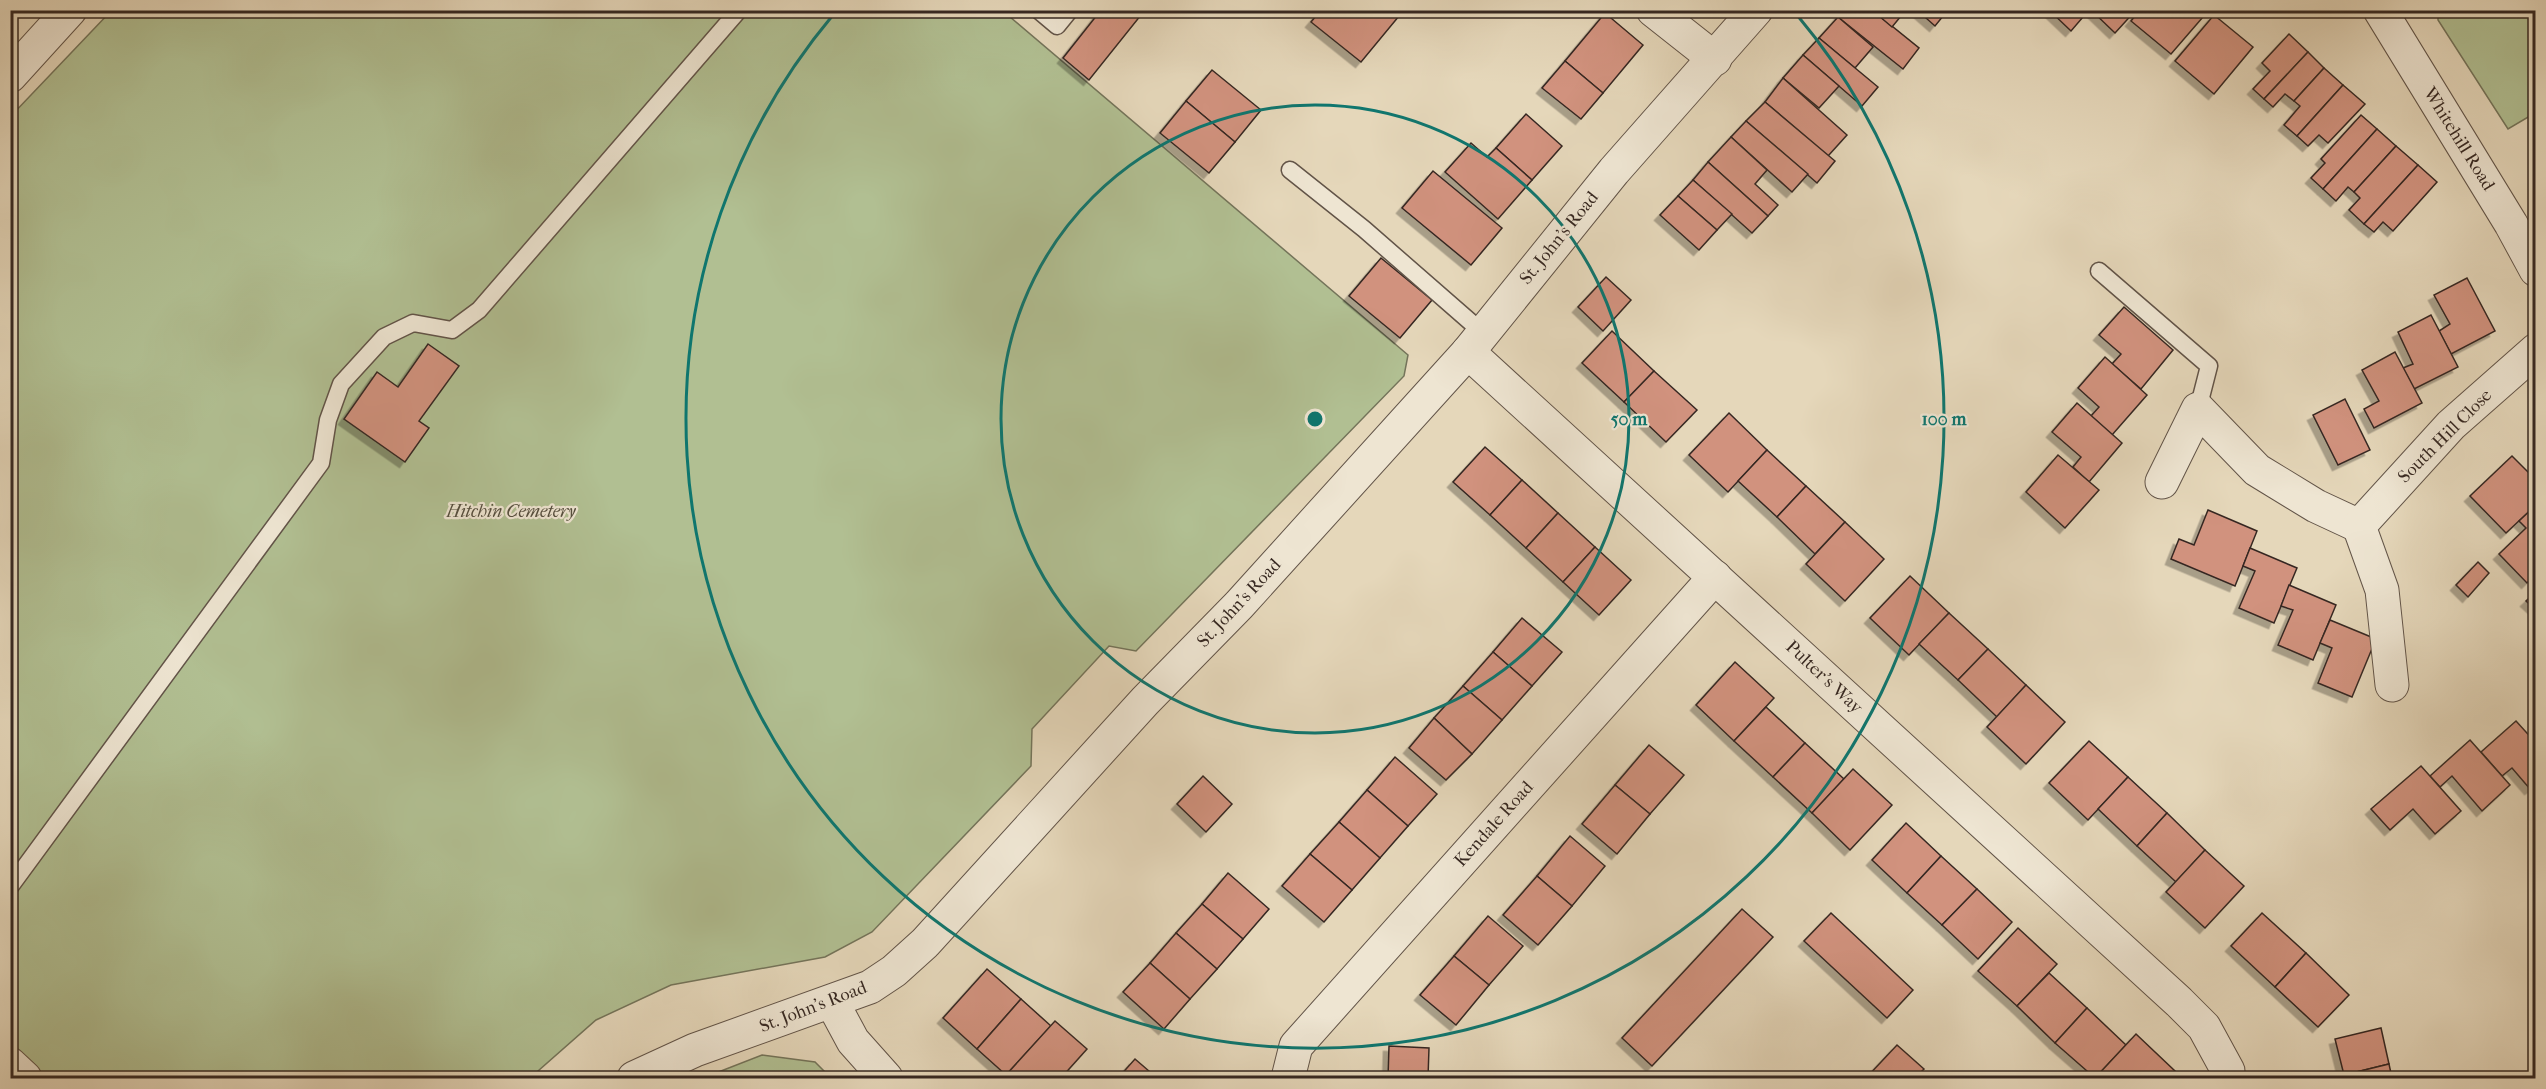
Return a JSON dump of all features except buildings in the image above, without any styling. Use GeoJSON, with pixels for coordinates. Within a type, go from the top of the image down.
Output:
{"type":"FeatureCollection","features":[{"type":"Feature","properties":{"kind":"street"},"geometry":{"type":"LineString","coordinates":[[10,76],[70,10]]}},
{"type":"Feature","properties":{"kind":"street"},"geometry":{"type":"LineString","coordinates":[[1653,10],[1715,59]]}},
{"type":"Feature","properties":{"kind":"street","name":"St. John's Road"},"geometry":{"type":"LineString","coordinates":[[634,1078],[695,1050],[870,987],[894,971],[925,944],[1145,701],[1239,605],[1475,342],[1614,171],[1756,10]]}},
{"type":"Feature","properties":{"kind":"street","name":"Whitehill Road"},"geometry":{"type":"LineString","coordinates":[[2380,10],[2511,224],[2535,270]]}},
{"type":"Feature","properties":{"kind":"street","name":"Pulter's Way"},"geometry":{"type":"LineString","coordinates":[[1475,342],[1715,577],[2179,1002],[2204,1027],[2228,1071],[2227,1078]]}},
{"type":"Feature","properties":{"kind":"street","name":"South Hill Close"},"geometry":{"type":"LineString","coordinates":[[2359,526],[2451,425],[2535,350]]}},
{"type":"Feature","properties":{"kind":"street"},"geometry":{"type":"LineString","coordinates":[[2162,482],[2198,409],[2257,470],[2316,506],[2359,526],[2382,590],[2392,685]]}},
{"type":"Feature","properties":{"kind":"street","name":"Kendale Road"},"geometry":{"type":"LineString","coordinates":[[1288,1078],[1296,1046],[1715,577]]}},
{"type":"Feature","properties":{"kind":"street"},"geometry":{"type":"LineString","coordinates":[[832,1002],[853,1041],[886,1078]]}},
{"type":"Feature","properties":{"kind":"street"},"geometry":{"type":"LineString","coordinates":[[10,1064],[25,1078]]}},
{"type":"Feature","properties":{"kind":"lane"},"geometry":{"type":"LineString","coordinates":[[10,887],[321,463],[328,420],[341,384],[384,337],[413,323],[452,330],[479,310],[739,10]]}},
{"type":"Feature","properties":{"kind":"lane"},"geometry":{"type":"LineString","coordinates":[[1038,10],[1057,26],[1070,10]]}},
{"type":"Feature","properties":{"kind":"lane"},"geometry":{"type":"LineString","coordinates":[[1290,170],[1364,229],[1475,342]]}},
{"type":"Feature","properties":{"kind":"lane"},"geometry":{"type":"LineString","coordinates":[[2099,271],[2209,366],[2198,409]]}},
{"type":"Feature","properties":{"kind":"green space","name":"Hitchin Cemetery"},"geometry":{"type":"Polygon","coordinates":[[[111,11],[1003,11],[1408,355],[1404,376],[1136,651],[1109,646],[1032,729],[1031,766],[872,932],[825,957],[671,985],[596,1020],[530,1078],[11,1078],[10,117],[111,11]]]}},
{"type":"Feature","properties":{"kind":"green space"},"geometry":{"type":"Polygon","coordinates":[[[2438,11],[2535,11],[2535,113],[2508,129],[2438,20],[2438,11]]]}},
{"type":"Feature","properties":{"kind":"green space"},"geometry":{"type":"Polygon","coordinates":[[[762,1055],[815,1062],[831,1078],[703,1078],[762,1055]]]}}]}
